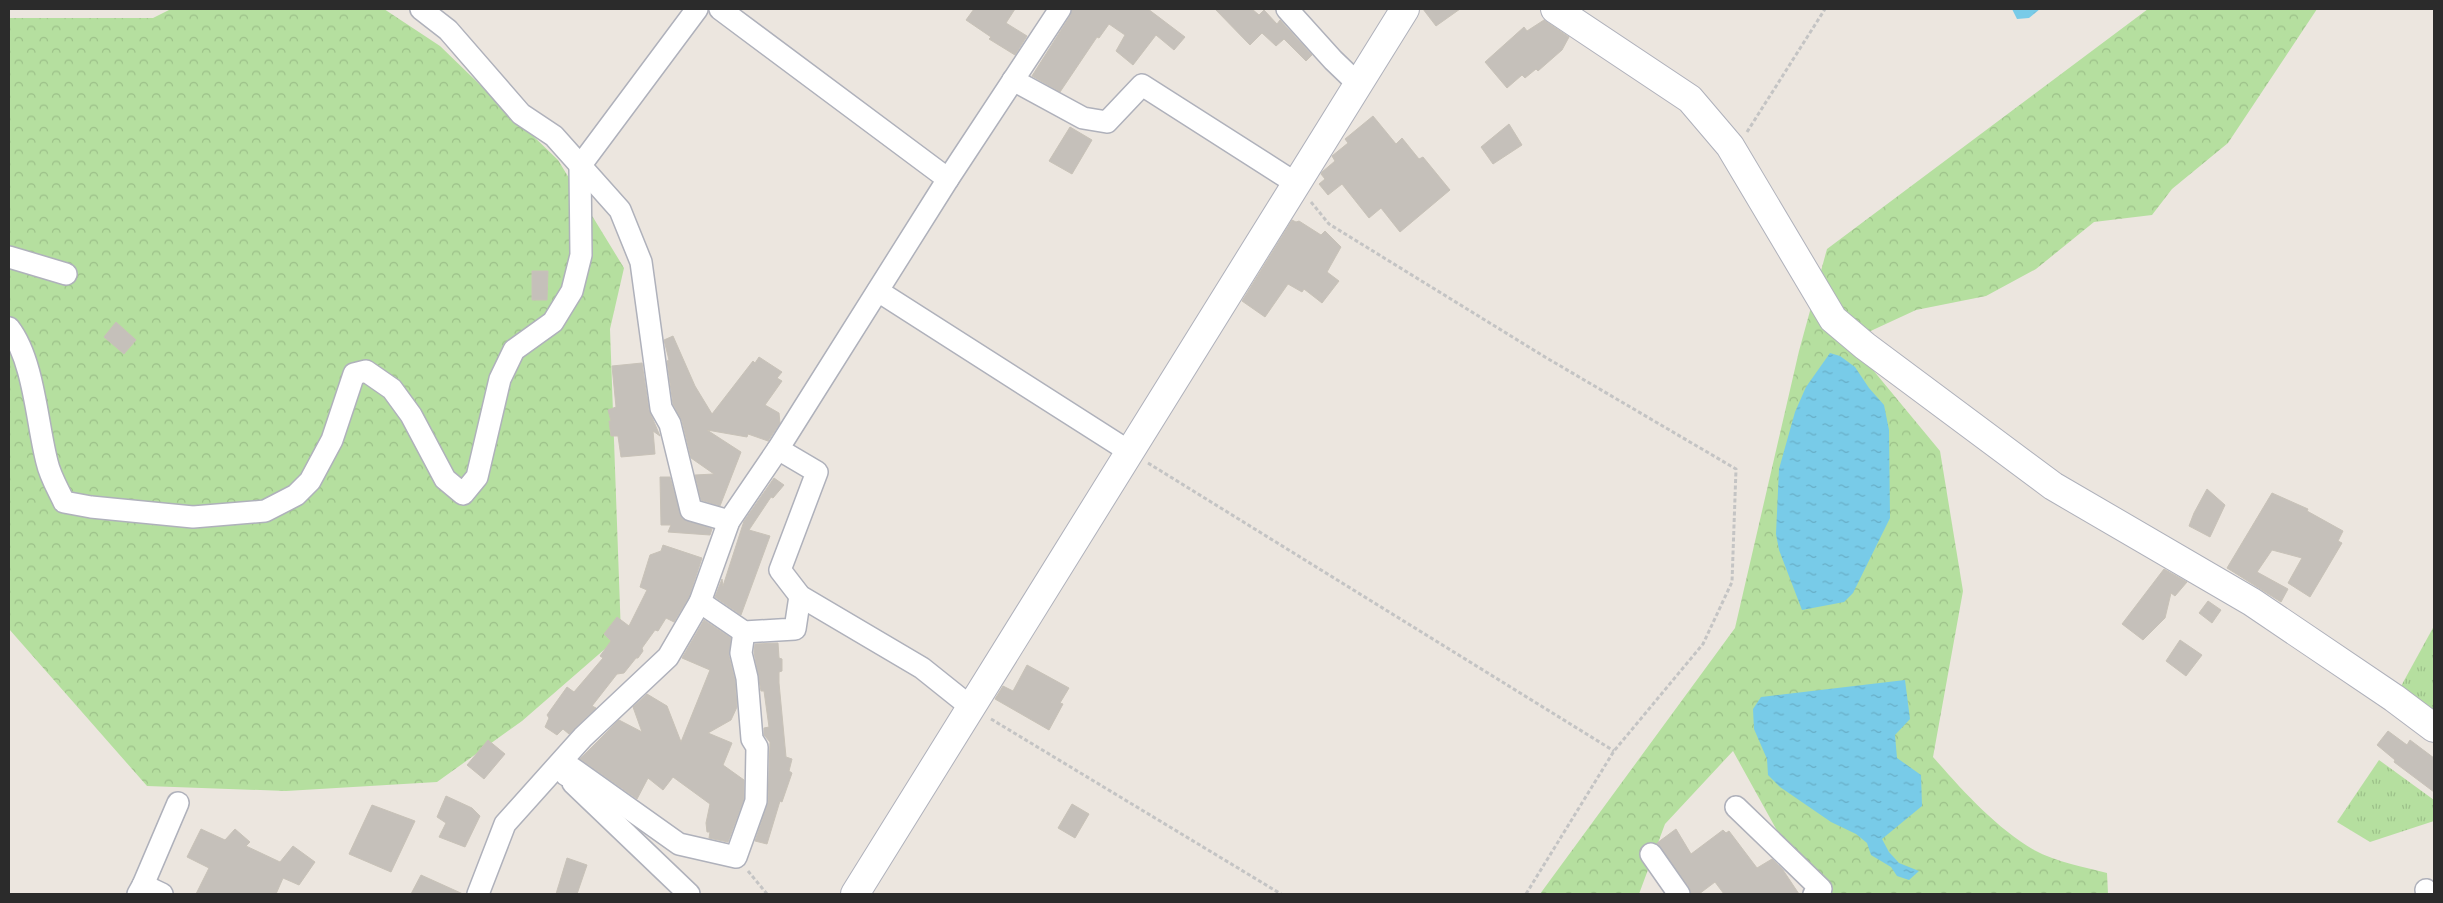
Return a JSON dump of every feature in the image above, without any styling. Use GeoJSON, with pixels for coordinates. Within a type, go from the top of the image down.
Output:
{"type":"FeatureCollection","features":[{"type":"Feature","properties":{"kind":"street"},"geometry":{"type":"LineString","coordinates":[[421,9],[448,30],[521,114],[554,136],[620,210],[641,262],[661,408],[670,424],[690,510],[729,521]]}},
{"type":"Feature","properties":{"kind":"street"},"geometry":{"type":"LineString","coordinates":[[9,328],[14,335],[25,365],[37,407],[47,464],[64,502],[91,507],[193,517],[265,511],[296,495],[310,481],[332,440],[354,374],[366,371],[392,389],[411,415],[445,479],[463,494],[477,476],[500,379],[514,350],[553,322],[572,291],[581,255],[580,166],[697,9]]}},
{"type":"Feature","properties":{"kind":"street"},"geometry":{"type":"LineString","coordinates":[[720,9],[948,179]]}},
{"type":"Feature","properties":{"kind":"street"},"geometry":{"type":"LineString","coordinates":[[478,894],[505,824],[561,772],[583,737],[668,657],[700,602],[729,521],[778,450],[948,179],[1060,9]]}},
{"type":"Feature","properties":{"kind":"street"},"geometry":{"type":"LineString","coordinates":[[1286,9],[1358,84]]}},
{"type":"Feature","properties":{"kind":"street"},"geometry":{"type":"LineString","coordinates":[[855,894],[1405,9]]}},
{"type":"Feature","properties":{"kind":"street"},"geometry":{"type":"LineString","coordinates":[[1556,9],[1690,100],[1730,146],[1833,319],[1865,346],[2053,486],[2252,602],[2394,698],[2434,728]]}},
{"type":"Feature","properties":{"kind":"street"},"geometry":{"type":"LineString","coordinates":[[1012,80],[1083,118],[1107,122],[1142,85],[1297,184]]}},
{"type":"Feature","properties":{"kind":"street"},"geometry":{"type":"LineString","coordinates":[[9,257],[66,274]]}},
{"type":"Feature","properties":{"kind":"street"},"geometry":{"type":"LineString","coordinates":[[878,291],[1130,452]]}},
{"type":"Feature","properties":{"kind":"street"},"geometry":{"type":"LineString","coordinates":[[778,450],[816,472],[780,570],[800,596],[922,668],[972,708]]}},
{"type":"Feature","properties":{"kind":"street"},"geometry":{"type":"LineString","coordinates":[[700,602],[744,632],[795,628],[800,596]]}},
{"type":"Feature","properties":{"kind":"street"},"geometry":{"type":"LineString","coordinates":[[561,772],[572,768],[679,844],[736,857],[756,801],[758,747],[752,739],[747,678],[741,653],[744,632]]}},
{"type":"Feature","properties":{"kind":"street"},"geometry":{"type":"LineString","coordinates":[[561,772],[689,894]]}},
{"type":"Feature","properties":{"kind":"street"},"geometry":{"type":"LineString","coordinates":[[162,894],[140,890],[178,803]]}},
{"type":"Feature","properties":{"kind":"street"},"geometry":{"type":"LineString","coordinates":[[1736,808],[1821,889],[1814,894]]}},
{"type":"Feature","properties":{"kind":"street"},"geometry":{"type":"LineString","coordinates":[[1650,854],[1680,894]]}},
{"type":"Feature","properties":{"kind":"path"},"geometry":{"type":"LineString","coordinates":[[1730,146],[1740,142],[1824,9]]}},
{"type":"Feature","properties":{"kind":"path"},"geometry":{"type":"LineString","coordinates":[[1297,184],[1329,224],[1544,357],[1736,470],[1732,582],[1703,644],[1614,751],[1526,894]]}},
{"type":"Feature","properties":{"kind":"path"},"geometry":{"type":"LineString","coordinates":[[1130,452],[1614,751]]}},
{"type":"Feature","properties":{"kind":"path"},"geometry":{"type":"LineString","coordinates":[[972,708],[1281,894]]}},
{"type":"Feature","properties":{"kind":"path"},"geometry":{"type":"LineString","coordinates":[[736,857],[767,894]]}},
{"type":"Feature","properties":{"kind":"green space"},"geometry":{"type":"Polygon","coordinates":[[[171,9],[384,9],[440,46],[558,160],[624,268],[610,329],[621,635],[522,721],[437,782],[286,791],[147,786],[9,629],[9,18],[153,18],[171,9]]]}},
{"type":"Feature","properties":{"kind":"green space"},"geometry":{"type":"Polygon","coordinates":[[[2148,9],[2317,9],[2228,143],[2172,189],[2152,215],[2094,222],[2036,269],[1986,296],[1916,310],[1849,341],[1940,451],[1963,591],[1933,757],[1980,808],[2020,841],[2051,858],[2107,873],[2108,894],[1812,894],[1733,751],[1665,824],[1639,894],[1540,894],[1735,628],[1799,351],[1827,249],[2148,9]]]}},
{"type":"Feature","properties":{"kind":"green space"},"geometry":{"type":"Polygon","coordinates":[[[2434,626],[2434,712],[2400,688],[2434,626]]]}},
{"type":"Feature","properties":{"kind":"green space"},"geometry":{"type":"Polygon","coordinates":[[[2379,760],[2434,800],[2434,821],[2370,842],[2337,822],[2379,760]]]}},
{"type":"Feature","properties":{"kind":"water"},"geometry":{"type":"Polygon","coordinates":[[[2012,9],[2040,9],[2029,18],[2017,19],[2012,9]]]}},
{"type":"Feature","properties":{"kind":"water"},"geometry":{"type":"Polygon","coordinates":[[[1830,353],[1840,356],[1855,367],[1869,388],[1884,405],[1889,430],[1890,518],[1853,593],[1844,602],[1802,610],[1779,550],[1776,534],[1779,469],[1795,412],[1806,387],[1830,353]]]}},
{"type":"Feature","properties":{"kind":"water"},"geometry":{"type":"Polygon","coordinates":[[[1905,680],[1910,719],[1895,735],[1897,758],[1921,775],[1922,806],[1882,839],[1889,852],[1899,863],[1919,871],[1909,880],[1897,876],[1891,867],[1871,855],[1867,843],[1856,834],[1831,822],[1780,787],[1768,775],[1767,759],[1754,729],[1753,709],[1761,697],[1905,680]]]}},
{"type":"Feature","properties":{"kind":"building"},"geometry":{"type":"Polygon","coordinates":[[[974,9],[1015,9],[1006,23],[1027,36],[1015,55],[989,39],[991,37],[966,20],[974,9]]]}},
{"type":"Feature","properties":{"kind":"building"},"geometry":{"type":"Polygon","coordinates":[[[1072,9],[1148,9],[1185,37],[1174,50],[1156,35],[1133,65],[1116,51],[1125,35],[1109,24],[1099,38],[1097,37],[1060,92],[1032,76],[1070,16],[1072,9]]]}},
{"type":"Feature","properties":{"kind":"building"},"geometry":{"type":"Polygon","coordinates":[[[1215,9],[1252,9],[1259,15],[1264,10],[1277,24],[1280,20],[1312,55],[1306,61],[1284,39],[1276,46],[1262,33],[1250,45],[1215,9]]]}},
{"type":"Feature","properties":{"kind":"building"},"geometry":{"type":"Polygon","coordinates":[[[1423,9],[1460,9],[1436,26],[1423,9]]]}},
{"type":"Feature","properties":{"kind":"building"},"geometry":{"type":"Polygon","coordinates":[[[1544,20],[1569,37],[1562,50],[1538,71],[1536,69],[1525,78],[1522,75],[1507,88],[1485,62],[1524,27],[1527,31],[1544,20]]]}},
{"type":"Feature","properties":{"kind":"building"},"geometry":{"type":"Polygon","coordinates":[[[1373,116],[1396,144],[1402,138],[1419,159],[1423,157],[1450,190],[1400,232],[1381,208],[1369,218],[1342,184],[1328,195],[1319,184],[1325,179],[1321,174],[1322,172],[1335,161],[1332,156],[1348,143],[1345,139],[1373,116]]]}},
{"type":"Feature","properties":{"kind":"building"},"geometry":{"type":"Polygon","coordinates":[[[1509,124],[1522,145],[1493,164],[1481,147],[1509,124]]]}},
{"type":"Feature","properties":{"kind":"building"},"geometry":{"type":"Polygon","coordinates":[[[1070,127],[1092,140],[1072,174],[1049,161],[1070,127]]]}},
{"type":"Feature","properties":{"kind":"building"},"geometry":{"type":"Polygon","coordinates":[[[1292,220],[1299,221],[1321,235],[1325,231],[1341,247],[1327,272],[1339,281],[1322,303],[1304,289],[1302,292],[1288,284],[1265,317],[1242,301],[1292,220]]]}},
{"type":"Feature","properties":{"kind":"building"},"geometry":{"type":"Polygon","coordinates":[[[532,271],[548,271],[547,300],[532,300],[532,271]]]}},
{"type":"Feature","properties":{"kind":"building"},"geometry":{"type":"Polygon","coordinates":[[[116,322],[136,340],[124,354],[104,337],[116,322]]]}},
{"type":"Feature","properties":{"kind":"building"},"geometry":{"type":"Polygon","coordinates":[[[673,336],[695,386],[712,414],[753,361],[755,363],[759,357],[782,372],[777,378],[782,381],[765,405],[779,413],[780,423],[768,441],[748,434],[747,437],[707,430],[741,452],[720,506],[701,500],[695,475],[714,474],[691,458],[682,421],[673,404],[667,361],[669,360],[664,340],[673,336]]]}},
{"type":"Feature","properties":{"kind":"building"},"geometry":{"type":"Polygon","coordinates":[[[642,363],[649,410],[660,436],[653,431],[655,454],[621,457],[618,436],[611,436],[609,421],[611,421],[608,410],[616,407],[612,366],[642,363]]]}},
{"type":"Feature","properties":{"kind":"building"},"geometry":{"type":"Polygon","coordinates":[[[660,477],[670,477],[682,518],[712,529],[710,535],[668,532],[671,525],[661,525],[660,477]]]}},
{"type":"Feature","properties":{"kind":"building"},"geometry":{"type":"Polygon","coordinates":[[[774,478],[784,485],[773,498],[771,497],[749,530],[770,536],[741,615],[715,597],[722,579],[723,586],[744,521],[774,478]]]}},
{"type":"Feature","properties":{"kind":"building"},"geometry":{"type":"Polygon","coordinates":[[[2207,489],[2225,505],[2210,537],[2189,526],[2207,489]]]}},
{"type":"Feature","properties":{"kind":"building"},"geometry":{"type":"Polygon","coordinates":[[[2272,493],[2308,509],[2307,511],[2343,531],[2338,541],[2342,543],[2310,597],[2288,583],[2302,558],[2272,550],[2257,572],[2288,589],[2281,602],[2227,568],[2272,493]]]}},
{"type":"Feature","properties":{"kind":"building"},"geometry":{"type":"Polygon","coordinates":[[[663,545],[702,558],[689,597],[674,622],[666,618],[658,631],[655,630],[642,648],[643,651],[638,658],[624,673],[617,674],[592,706],[596,708],[569,734],[563,729],[557,735],[545,727],[549,718],[547,715],[567,687],[574,692],[603,658],[600,656],[611,641],[604,634],[617,617],[629,626],[647,590],[640,587],[650,555],[661,551],[663,545]]]}},
{"type":"Feature","properties":{"kind":"building"},"geometry":{"type":"Polygon","coordinates":[[[2164,569],[2187,582],[2175,596],[2171,593],[2165,618],[2143,640],[2122,624],[2164,569]]]}},
{"type":"Feature","properties":{"kind":"building"},"geometry":{"type":"Polygon","coordinates":[[[2208,601],[2221,610],[2212,623],[2199,613],[2208,601]]]}},
{"type":"Feature","properties":{"kind":"building"},"geometry":{"type":"Polygon","coordinates":[[[704,620],[731,638],[729,656],[735,680],[737,707],[731,720],[708,733],[732,743],[723,765],[744,780],[744,799],[728,842],[709,838],[710,832],[707,832],[706,823],[710,804],[673,777],[663,790],[648,778],[637,799],[580,759],[619,720],[642,732],[633,707],[647,694],[667,706],[681,742],[710,670],[682,658],[704,620]]]}},
{"type":"Feature","properties":{"kind":"building"},"geometry":{"type":"Polygon","coordinates":[[[2180,640],[2202,655],[2186,676],[2166,661],[2180,640]]]}},
{"type":"Feature","properties":{"kind":"building"},"geometry":{"type":"Polygon","coordinates":[[[778,643],[779,658],[782,659],[779,683],[786,757],[792,759],[789,771],[792,773],[782,802],[780,801],[767,844],[755,841],[768,802],[770,742],[764,735],[764,728],[769,727],[764,691],[761,691],[754,652],[755,644],[778,643]]]}},
{"type":"Feature","properties":{"kind":"building"},"geometry":{"type":"Polygon","coordinates":[[[1027,665],[1069,688],[1060,703],[1063,704],[1049,730],[995,699],[1003,686],[1013,691],[1027,665]]]}},
{"type":"Feature","properties":{"kind":"building"},"geometry":{"type":"Polygon","coordinates":[[[2388,731],[2407,745],[2410,740],[2434,758],[2434,792],[2394,762],[2395,760],[2377,745],[2388,731]]]}},
{"type":"Feature","properties":{"kind":"building"},"geometry":{"type":"Polygon","coordinates":[[[488,740],[505,754],[484,779],[467,765],[488,740]]]}},
{"type":"Feature","properties":{"kind":"building"},"geometry":{"type":"Polygon","coordinates":[[[446,796],[472,808],[480,816],[465,847],[439,837],[446,823],[437,817],[446,796]]]}},
{"type":"Feature","properties":{"kind":"building"},"geometry":{"type":"Polygon","coordinates":[[[1072,804],[1089,814],[1075,838],[1058,828],[1072,804]]]}},
{"type":"Feature","properties":{"kind":"building"},"geometry":{"type":"Polygon","coordinates":[[[372,805],[415,821],[391,872],[349,854],[372,805]]]}},
{"type":"Feature","properties":{"kind":"building"},"geometry":{"type":"Polygon","coordinates":[[[201,829],[225,840],[235,829],[250,842],[246,846],[280,862],[293,846],[315,862],[299,885],[283,878],[276,894],[196,894],[209,868],[187,857],[201,829]]]}},
{"type":"Feature","properties":{"kind":"building"},"geometry":{"type":"Polygon","coordinates":[[[1676,829],[1691,854],[1723,830],[1726,833],[1729,831],[1757,868],[1772,859],[1783,870],[1799,894],[1724,894],[1715,882],[1699,894],[1691,894],[1689,887],[1657,843],[1676,829]]]}},
{"type":"Feature","properties":{"kind":"building"},"geometry":{"type":"Polygon","coordinates":[[[567,858],[587,865],[577,894],[556,894],[567,858]]]}},
{"type":"Feature","properties":{"kind":"building"},"geometry":{"type":"Polygon","coordinates":[[[421,875],[463,894],[411,894],[421,875]]]}}]}
